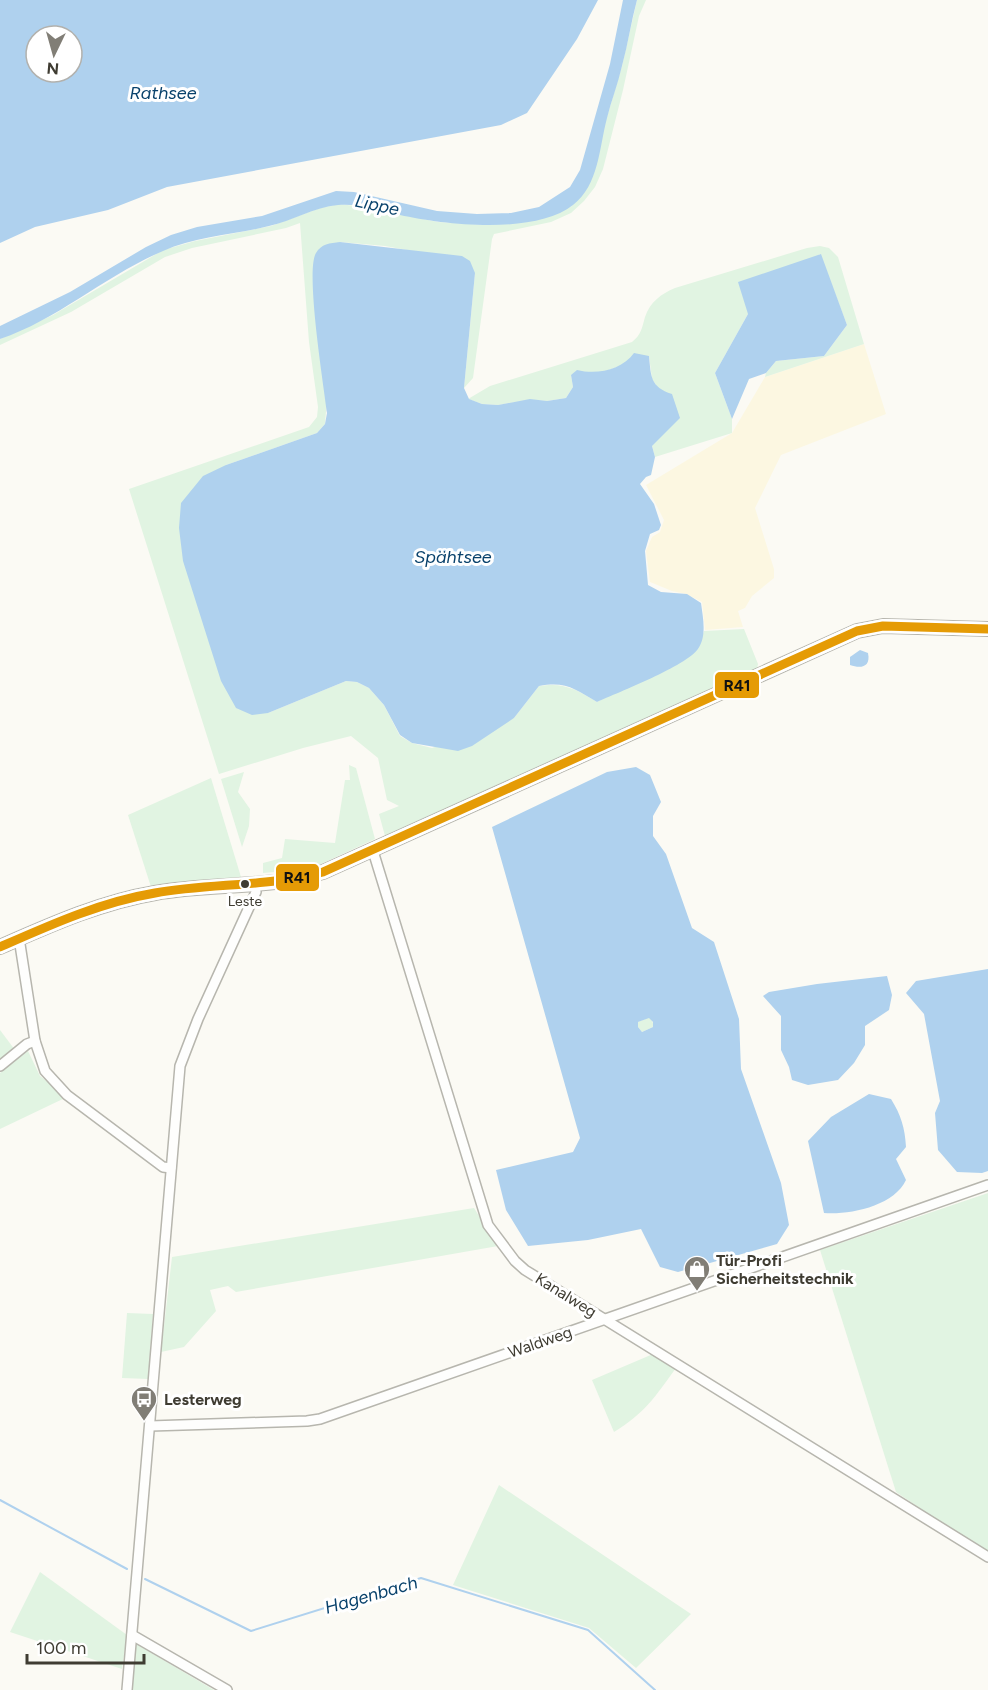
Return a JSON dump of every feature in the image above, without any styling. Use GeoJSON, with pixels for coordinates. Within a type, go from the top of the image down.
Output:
{"type":"FeatureCollection","features":[{"type":"Feature","properties":{"kind":"main road"},"geometry":{"type":"LineString","coordinates":[[0,947],[70,917],[144,895],[313,876],[851,633],[883,626],[988,629]]}},
{"type":"Feature","properties":{"kind":"street","name":"Kanalweg"},"geometry":{"type":"LineString","coordinates":[[373,850],[488,1225],[515,1261],[525,1270],[988,1557]]}},
{"type":"Feature","properties":{"kind":"street"},"geometry":{"type":"LineString","coordinates":[[127,1690],[180,1066],[198,1019],[256,892],[255,883]]}},
{"type":"Feature","properties":{"kind":"street"},"geometry":{"type":"LineString","coordinates":[[19,938],[35,1041],[45,1071],[61,1089],[162,1167],[171,1168]]}},
{"type":"Feature","properties":{"kind":"street"},"geometry":{"type":"LineString","coordinates":[[0,1066],[27,1044],[35,1041]]}},
{"type":"Feature","properties":{"kind":"street","name":"Waldweg"},"geometry":{"type":"LineString","coordinates":[[150,1426],[320,1419],[988,1185]]}},
{"type":"Feature","properties":{"kind":"street"},"geometry":{"type":"LineString","coordinates":[[132,1635],[227,1690]]}},
{"type":"Feature","properties":{"kind":"shaded area"},"geometry":{"type":"Polygon","coordinates":[[[864,344],[886,414],[781,455],[755,508],[774,569],[774,578],[752,596],[745,608],[738,611],[743,627],[705,630],[702,602],[650,582],[646,551],[652,537],[660,532],[664,520],[646,485],[732,433],[765,377],[864,344]]]}},
{"type":"Feature","properties":{"kind":"green space"},"geometry":{"type":"Polygon","coordinates":[[[637,0],[646,0],[639,16],[603,169],[595,187],[571,213],[551,222],[494,234],[473,378],[464,388],[475,273],[423,253],[385,246],[340,242],[325,424],[317,433],[226,465],[268,713],[346,681],[357,682],[369,688],[384,705],[400,736],[412,743],[432,748],[514,718],[539,686],[563,686],[583,693],[597,702],[698,649],[704,631],[744,629],[758,664],[757,669],[751,674],[385,836],[379,814],[399,806],[387,800],[378,758],[351,736],[219,774],[129,489],[309,427],[317,417],[318,407],[309,342],[300,223],[192,248],[165,257],[71,312],[0,345],[0,339],[53,315],[163,250],[195,241],[271,226],[320,208],[339,204],[438,222],[487,225],[572,206],[606,120],[622,66],[637,0]]]}},
{"type":"Feature","properties":{"kind":"green space"},"geometry":{"type":"Polygon","coordinates":[[[820,246],[829,248],[838,257],[864,344],[765,377],[776,361],[824,356],[847,325],[820,254],[748,314],[715,373],[732,419],[732,433],[655,457],[652,446],[660,391],[652,379],[649,356],[603,372],[571,375],[573,387],[566,398],[498,405],[482,404],[468,399],[490,386],[632,342],[639,334],[653,303],[675,288],[820,246]]]}},
{"type":"Feature","properties":{"kind":"green space"},"geometry":{"type":"Polygon","coordinates":[[[349,765],[356,768],[375,839],[310,869],[263,873],[263,863],[282,858],[285,839],[335,843],[345,780],[350,780],[349,765]]]}},
{"type":"Feature","properties":{"kind":"green space"},"geometry":{"type":"Polygon","coordinates":[[[244,772],[238,792],[250,809],[249,826],[242,847],[221,779],[244,772]]]}},
{"type":"Feature","properties":{"kind":"green space"},"geometry":{"type":"Polygon","coordinates":[[[211,778],[241,877],[151,887],[128,815],[211,778]]]}},
{"type":"Feature","properties":{"kind":"green space"},"geometry":{"type":"Polygon","coordinates":[[[650,1017],[653,1027],[642,1032],[638,1027],[638,1022],[650,1017]]]}},
{"type":"Feature","properties":{"kind":"green space"},"geometry":{"type":"Polygon","coordinates":[[[0,1030],[15,1050],[0,1062],[0,1030]]]}},
{"type":"Feature","properties":{"kind":"green space"},"geometry":{"type":"Polygon","coordinates":[[[28,1051],[40,1076],[67,1097],[0,1129],[0,1073],[28,1051]]]}},
{"type":"Feature","properties":{"kind":"green space"},"geometry":{"type":"Polygon","coordinates":[[[988,1193],[988,1554],[896,1492],[820,1250],[988,1193]]]}},
{"type":"Feature","properties":{"kind":"green space"},"geometry":{"type":"Polygon","coordinates":[[[474,1208],[498,1246],[236,1292],[228,1286],[210,1290],[216,1311],[184,1347],[161,1352],[172,1257],[474,1208]]]}},
{"type":"Feature","properties":{"kind":"green space"},"geometry":{"type":"Polygon","coordinates":[[[127,1313],[153,1314],[148,1379],[122,1378],[127,1313]]]}},
{"type":"Feature","properties":{"kind":"green space"},"geometry":{"type":"Polygon","coordinates":[[[653,1354],[676,1368],[642,1411],[614,1432],[592,1380],[653,1354]]]}},
{"type":"Feature","properties":{"kind":"green space"},"geometry":{"type":"Polygon","coordinates":[[[499,1485],[691,1614],[636,1668],[589,1628],[453,1585],[499,1485]]]}},
{"type":"Feature","properties":{"kind":"green space"},"geometry":{"type":"Polygon","coordinates":[[[40,1572],[127,1635],[122,1669],[10,1632],[40,1572]]]}},
{"type":"Feature","properties":{"kind":"green space"},"geometry":{"type":"Polygon","coordinates":[[[136,1644],[214,1690],[131,1690],[136,1644]]]}},
{"type":"Feature","properties":{"kind":"water","name":"Rathsee"},"geometry":{"type":"Polygon","coordinates":[[[0,0],[598,0],[577,39],[527,113],[501,125],[167,187],[108,210],[35,227],[0,243],[0,0]]]}},
{"type":"Feature","properties":{"kind":"water","name":"Lippe"},"geometry":{"type":"Polygon","coordinates":[[[623,0],[637,0],[597,165],[582,197],[557,214],[536,221],[489,225],[419,219],[353,205],[329,206],[278,224],[202,239],[163,251],[122,272],[42,320],[0,339],[0,326],[70,292],[146,247],[171,235],[197,227],[262,216],[336,191],[354,192],[437,211],[477,214],[511,213],[539,207],[570,187],[580,170],[610,64],[623,0]]]}},
{"type":"Feature","properties":{"kind":"water","name":"Spähtsee"},"geometry":{"type":"Polygon","coordinates":[[[340,242],[462,256],[470,261],[475,273],[464,388],[469,399],[482,404],[498,405],[530,399],[547,401],[566,398],[573,387],[571,375],[577,370],[593,372],[608,370],[623,364],[634,353],[649,356],[653,380],[659,388],[672,394],[680,418],[652,446],[655,457],[651,475],[640,484],[654,504],[661,525],[659,530],[650,534],[645,551],[648,585],[661,592],[687,594],[701,603],[703,638],[698,649],[691,656],[667,671],[597,702],[563,685],[539,686],[514,718],[472,746],[458,751],[412,743],[400,735],[384,705],[369,688],[357,682],[346,681],[268,713],[252,715],[236,708],[221,681],[183,561],[179,528],[181,503],[203,476],[226,465],[317,433],[325,424],[327,413],[314,304],[313,264],[320,248],[340,242]]]}},
{"type":"Feature","properties":{"kind":"water"},"geometry":{"type":"Polygon","coordinates":[[[821,254],[847,325],[824,356],[776,361],[766,373],[749,379],[732,419],[715,373],[748,314],[738,282],[821,254]]]}},
{"type":"Feature","properties":{"kind":"water"},"geometry":{"type":"Polygon","coordinates":[[[860,650],[868,653],[867,664],[861,667],[850,665],[850,657],[860,650]]]}},
{"type":"Feature","properties":{"kind":"water"},"geometry":{"type":"Polygon","coordinates":[[[636,767],[650,775],[661,802],[653,816],[653,836],[666,854],[692,928],[714,942],[739,1019],[741,1069],[781,1183],[789,1225],[777,1244],[678,1272],[660,1267],[641,1229],[588,1240],[528,1246],[506,1210],[496,1170],[573,1152],[580,1138],[492,827],[607,772],[636,767]],[[649,1018],[638,1022],[638,1027],[642,1032],[653,1027],[653,1022],[649,1018]]]}},
{"type":"Feature","properties":{"kind":"water"},"geometry":{"type":"Polygon","coordinates":[[[988,969],[988,1171],[982,1173],[957,1172],[938,1150],[935,1113],[940,1101],[924,1014],[906,993],[916,981],[988,969]]]}},
{"type":"Feature","properties":{"kind":"water"},"geometry":{"type":"Polygon","coordinates":[[[887,976],[892,995],[889,1010],[865,1026],[865,1045],[854,1063],[838,1080],[808,1085],[792,1080],[781,1050],[781,1016],[763,996],[769,992],[817,984],[887,976]]]}},
{"type":"Feature","properties":{"kind":"water"},"geometry":{"type":"Polygon","coordinates":[[[869,1094],[891,1099],[900,1116],[906,1147],[896,1159],[906,1180],[892,1196],[870,1207],[846,1212],[824,1213],[808,1141],[831,1117],[869,1094]]]}},
{"type":"Feature","properties":{"kind":"waterway","name":"Hagenbach"},"geometry":{"type":"LineString","coordinates":[[0,1500],[127,1569]]}},
{"type":"Feature","properties":{"kind":"waterway","name":"Hagenbach"},"geometry":{"type":"LineString","coordinates":[[145,1579],[251,1631],[421,1578],[588,1630],[655,1690]]}},
{"type":"Feature","properties":{"kind":"transit line","name":"R41"},"geometry":{"type":"LineString","coordinates":[[0,947],[76,915],[135,897],[176,890],[260,883],[323,872],[857,631],[883,626],[988,629]]}},
{"type":"Feature","properties":{"kind":"place","name":"Leste"},"geometry":{"type":"Point","coordinates":[245,884]}},
{"type":"Feature","properties":{"kind":"place","name":"Tür-Profi Sicherheitstechnik"},"geometry":{"type":"Point","coordinates":[697,1292]}},
{"type":"Feature","properties":{"kind":"place","name":"Lesterweg"},"geometry":{"type":"Point","coordinates":[144,1422]}}]}
